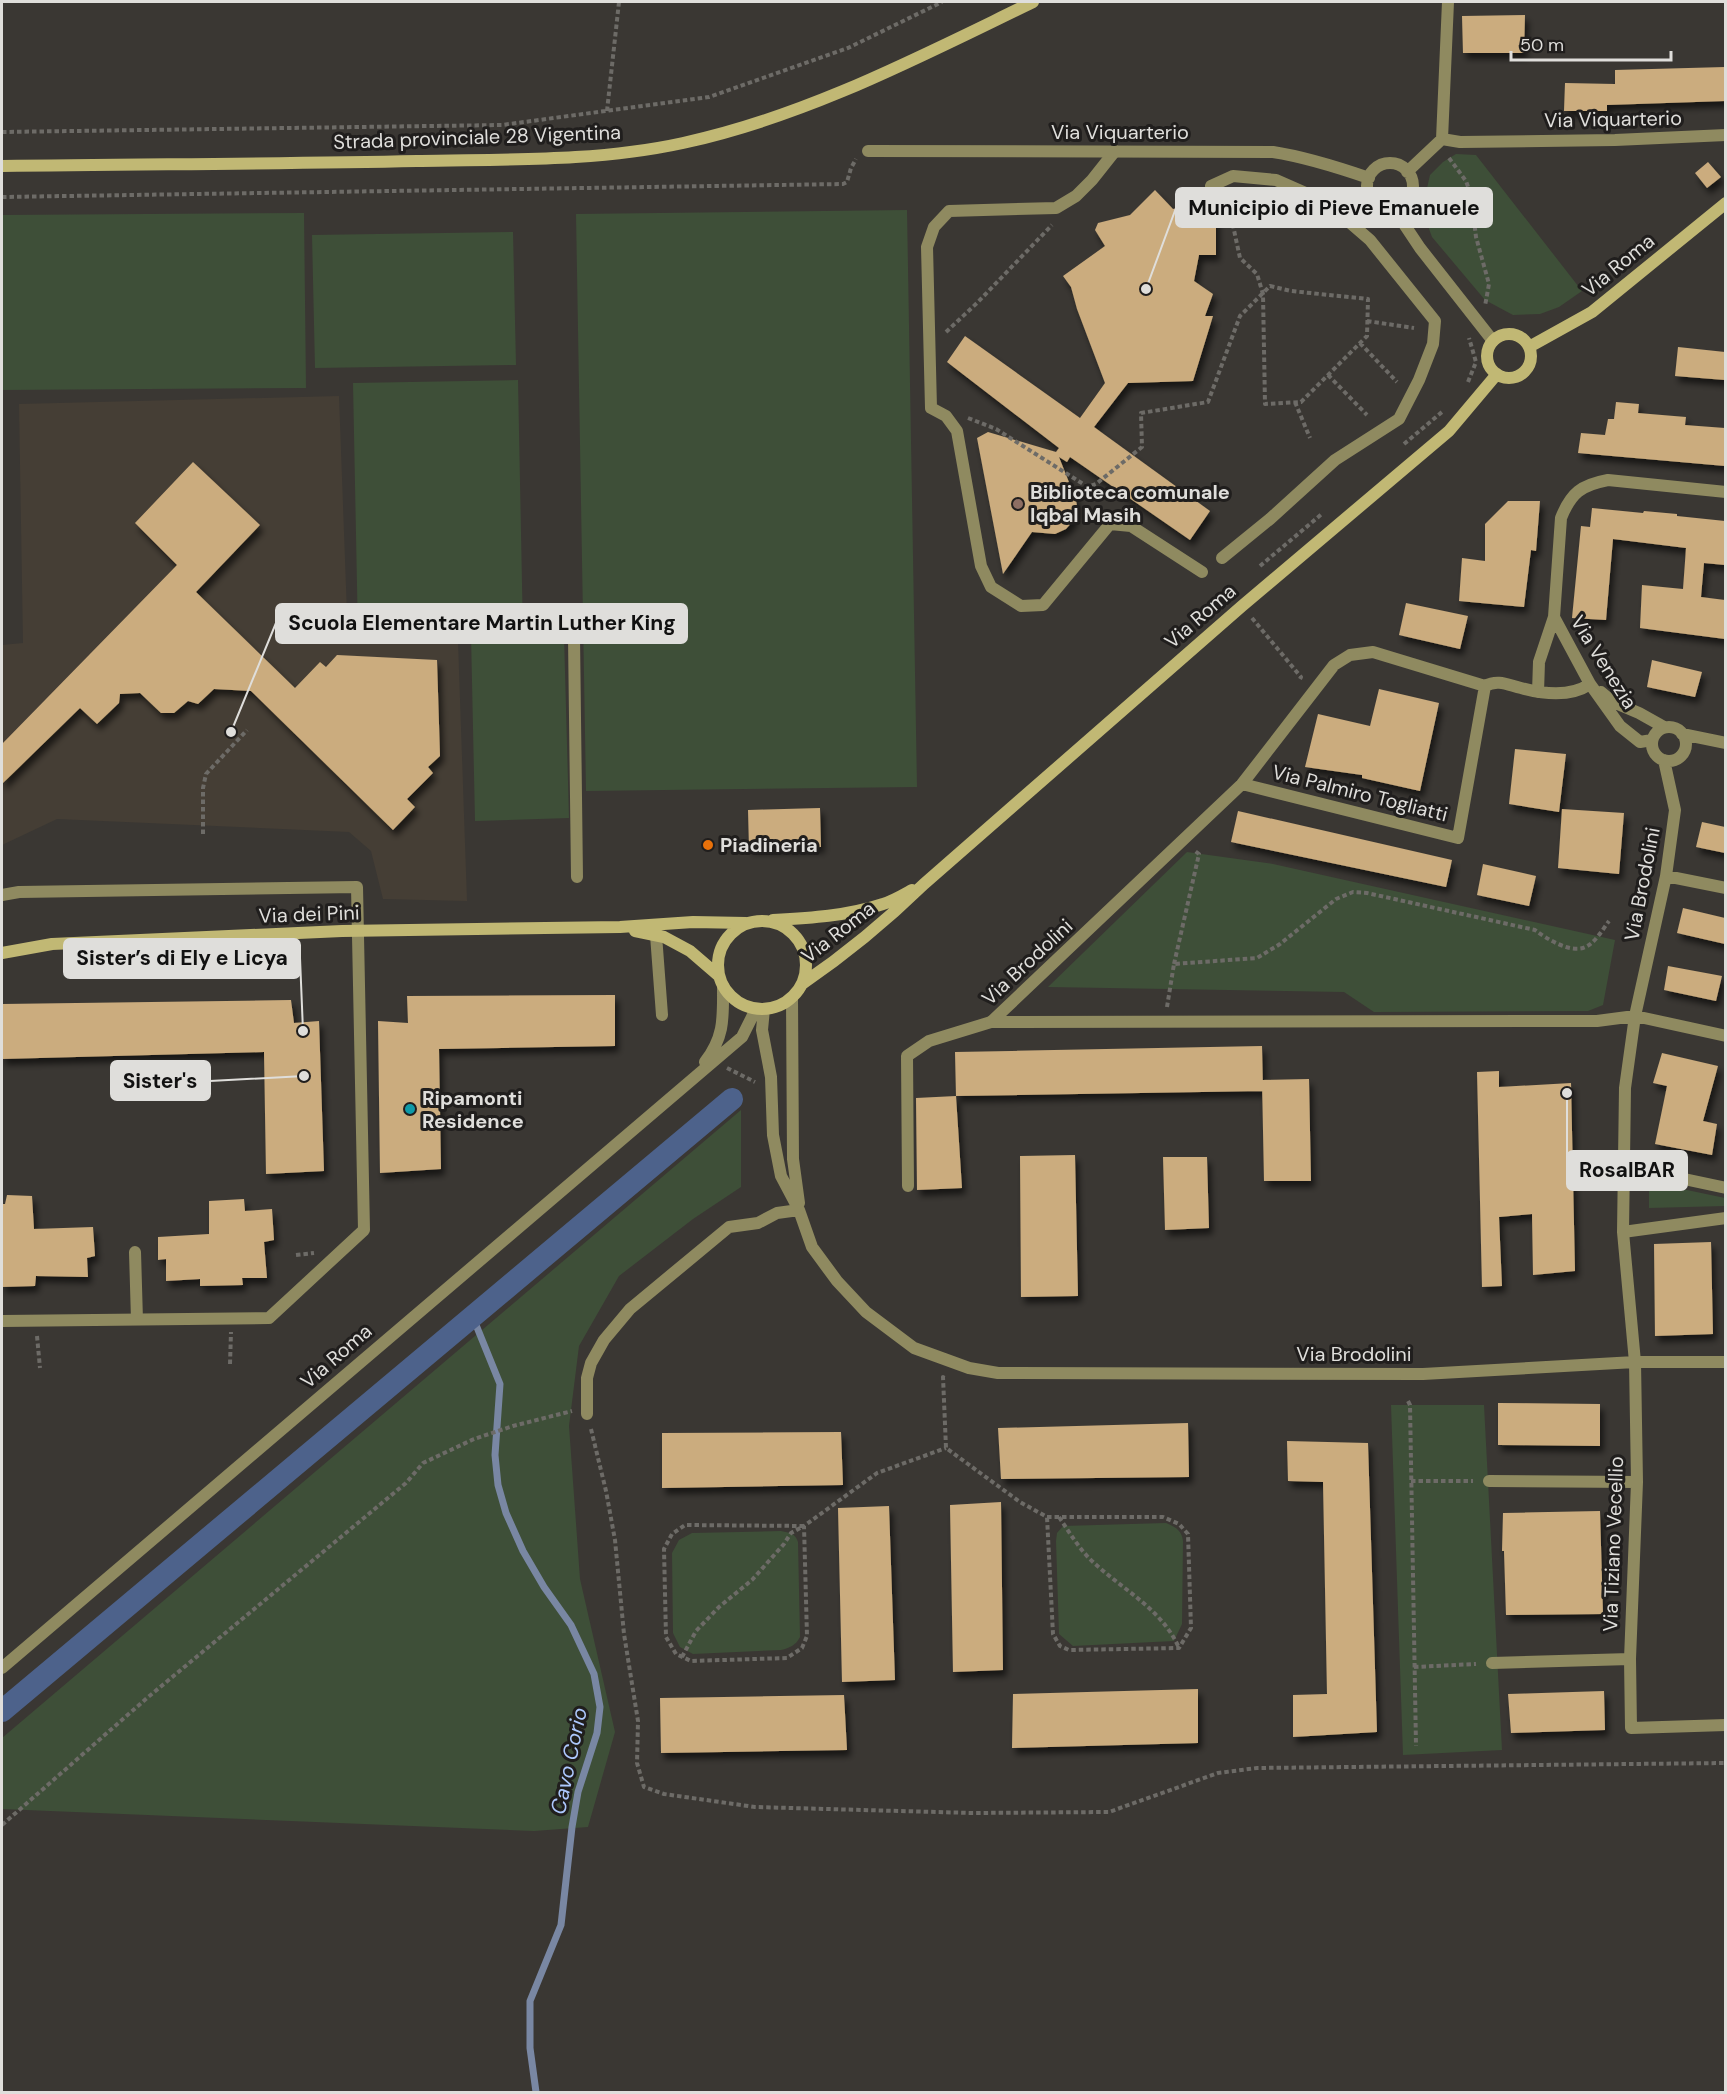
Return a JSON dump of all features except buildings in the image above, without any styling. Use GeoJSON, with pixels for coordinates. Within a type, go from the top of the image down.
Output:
{"type":"FeatureCollection","features":[{"type":"Feature","properties":{"kind":"street","name":"Strada provinciale 28 Vigentina"},"geometry":{"type":"LineString","coordinates":[[2,166],[421,161],[560,158],[617,154],[682,143],[747,126],[818,102],[897,68],[1033,2]]}},
{"type":"Feature","properties":{"kind":"street"},"geometry":{"type":"LineString","coordinates":[[1407,172],[1439,141],[1448,2]]}},
{"type":"Feature","properties":{"kind":"street","name":"Via Viquarterio"},"geometry":{"type":"LineString","coordinates":[[1439,141],[1615,140],[1725,135]]}},
{"type":"Feature","properties":{"kind":"street","name":"Via Viquarterio"},"geometry":{"type":"LineString","coordinates":[[868,151],[1273,152],[1314,160],[1369,178]]}},
{"type":"Feature","properties":{"kind":"street"},"geometry":{"type":"LineString","coordinates":[[1115,151],[1076,196],[1056,208],[949,211],[934,227],[927,247],[931,408],[946,416],[957,431],[981,566],[991,587],[1022,606],[1043,605],[1110,524],[1131,526],[1202,572]]}},
{"type":"Feature","properties":{"kind":"street"},"geometry":{"type":"LineString","coordinates":[[1386,164],[1401,167],[1407,172],[1411,179],[1412,194],[1402,206],[1388,209],[1375,204],[1368,192],[1369,178],[1379,166],[1386,164]]}},
{"type":"Feature","properties":{"kind":"street"},"geometry":{"type":"LineString","coordinates":[[1211,186],[1233,176],[1276,180],[1326,202],[1370,240],[1435,321],[1433,344],[1419,380],[1399,420],[1335,460],[1270,519],[1222,558]]}},
{"type":"Feature","properties":{"kind":"street","name":"Via Roma"},"geometry":{"type":"LineString","coordinates":[[1529,347],[1592,312],[1725,203]]}},
{"type":"Feature","properties":{"kind":"street"},"geometry":{"type":"LineString","coordinates":[[1394,209],[1426,256],[1493,341]]}},
{"type":"Feature","properties":{"kind":"street"},"geometry":{"type":"LineString","coordinates":[[1514,334],[1529,347],[1531,361],[1524,373],[1510,378],[1497,374],[1491,369],[1487,355],[1493,341],[1499,336],[1514,334]]}},
{"type":"Feature","properties":{"kind":"street","name":"Via Roma"},"geometry":{"type":"LineString","coordinates":[[802,984],[841,958],[1242,606],[1449,431],[1497,374]]}},
{"type":"Feature","properties":{"kind":"street","name":"Via Venezia"},"geometry":{"type":"LineString","coordinates":[[1538,692],[1539,662],[1554,617],[1561,518],[1566,504],[1577,491],[1590,483],[1608,480],[1725,492]]}},
{"type":"Feature","properties":{"kind":"street","name":"Via Venezia"},"geometry":{"type":"LineString","coordinates":[[1554,617],[1590,684],[1620,726],[1640,742],[1652,740]]}},
{"type":"Feature","properties":{"kind":"street"},"geometry":{"type":"LineString","coordinates":[[574,637],[577,877]]}},
{"type":"Feature","properties":{"kind":"street","name":"Via Brodolini"},"geometry":{"type":"LineString","coordinates":[[991,1022],[1242,784],[1334,665],[1350,655],[1373,652],[1485,686],[1499,682],[1538,692],[1569,693],[1581,690],[1590,684]]}},
{"type":"Feature","properties":{"kind":"street"},"geometry":{"type":"LineString","coordinates":[[1590,684],[1613,702],[1639,712],[1664,727],[1675,728],[1682,734],[1686,743],[1683,754],[1675,760],[1664,760],[1653,750],[1652,740],[1664,727]]}},
{"type":"Feature","properties":{"kind":"street","name":"Via Palmiro Togliatti"},"geometry":{"type":"LineString","coordinates":[[1242,784],[1458,838],[1485,686]]}},
{"type":"Feature","properties":{"kind":"street"},"geometry":{"type":"LineString","coordinates":[[1682,734],[1725,743]]}},
{"type":"Feature","properties":{"kind":"street","name":"Via Brodolini"},"geometry":{"type":"LineString","coordinates":[[760,1009],[771,1077],[773,1135],[781,1176],[799,1210],[812,1247],[837,1281],[866,1312],[914,1348],[969,1368],[998,1373],[1423,1374],[1635,1362],[1623,1232],[1624,1088],[1635,1016],[1666,876],[1675,810],[1664,760]]}},
{"type":"Feature","properties":{"kind":"street"},"geometry":{"type":"LineString","coordinates":[[1666,876],[1725,888]]}},
{"type":"Feature","properties":{"kind":"street","name":"Via Roma"},"geometry":{"type":"LineString","coordinates":[[763,920],[824,917],[884,904],[924,884]]}},
{"type":"Feature","properties":{"kind":"street"},"geometry":{"type":"LineString","coordinates":[[2,895],[19,892],[357,887],[364,1230],[268,1318],[2,1321]]}},
{"type":"Feature","properties":{"kind":"street"},"geometry":{"type":"LineString","coordinates":[[763,920],[780,924],[794,935],[804,950],[806,967],[802,984],[792,998],[779,1006],[760,1009],[743,1005],[732,997],[721,981],[717,963],[726,939],[735,930],[746,923],[763,920]]}},
{"type":"Feature","properties":{"kind":"street","name":"Via dei Pini"},"geometry":{"type":"LineString","coordinates":[[2,953],[52,944],[358,931],[620,927],[693,922],[746,923]]}},
{"type":"Feature","properties":{"kind":"street","name":"Via dei Pini"},"geometry":{"type":"LineString","coordinates":[[620,927],[664,937],[690,951],[721,981]]}},
{"type":"Feature","properties":{"kind":"street"},"geometry":{"type":"LineString","coordinates":[[656,935],[662,1015]]}},
{"type":"Feature","properties":{"kind":"street","name":"Via Roma"},"geometry":{"type":"LineString","coordinates":[[696,1075],[716,1048],[723,1026],[721,981]]}},
{"type":"Feature","properties":{"kind":"street","name":"Via Brodolini"},"geometry":{"type":"LineString","coordinates":[[792,998],[793,1159],[799,1210]]}},
{"type":"Feature","properties":{"kind":"street","name":"Via Roma"},"geometry":{"type":"LineString","coordinates":[[2,1668],[742,1037],[760,1009]]}},
{"type":"Feature","properties":{"kind":"street"},"geometry":{"type":"LineString","coordinates":[[1635,1016],[1725,1036]]}},
{"type":"Feature","properties":{"kind":"street","name":"Via Brodolini"},"geometry":{"type":"LineString","coordinates":[[991,1022],[1598,1021],[1635,1016]]}},
{"type":"Feature","properties":{"kind":"street"},"geometry":{"type":"LineString","coordinates":[[908,1186],[907,1056],[929,1041],[991,1022]]}},
{"type":"Feature","properties":{"kind":"street"},"geometry":{"type":"LineString","coordinates":[[1623,1166],[1725,1188]]}},
{"type":"Feature","properties":{"kind":"street"},"geometry":{"type":"LineString","coordinates":[[587,1414],[587,1378],[591,1363],[604,1340],[630,1309],[729,1227],[758,1223],[777,1213],[799,1210]]}},
{"type":"Feature","properties":{"kind":"street"},"geometry":{"type":"LineString","coordinates":[[1623,1232],[1725,1218]]}},
{"type":"Feature","properties":{"kind":"street"},"geometry":{"type":"LineString","coordinates":[[135,1251],[137,1320]]}},
{"type":"Feature","properties":{"kind":"street"},"geometry":{"type":"LineString","coordinates":[[1635,1362],[1725,1362]]}},
{"type":"Feature","properties":{"kind":"street","name":"Via Tiziano Vecellio"},"geometry":{"type":"LineString","coordinates":[[1635,1362],[1637,1482],[1630,1659],[1631,1728],[1725,1725]]}},
{"type":"Feature","properties":{"kind":"street"},"geometry":{"type":"LineString","coordinates":[[1489,1481],[1637,1482]]}},
{"type":"Feature","properties":{"kind":"street"},"geometry":{"type":"LineString","coordinates":[[1492,1663],[1630,1659]]}},
{"type":"Feature","properties":{"kind":"path"},"geometry":{"type":"LineString","coordinates":[[607,111],[619,2]]}},
{"type":"Feature","properties":{"kind":"path"},"geometry":{"type":"LineString","coordinates":[[2,132],[502,125],[709,97],[848,48],[942,2]]}},
{"type":"Feature","properties":{"kind":"path"},"geometry":{"type":"LineString","coordinates":[[1439,141],[1459,169],[1471,195],[1476,237],[1489,284],[1486,304],[1476,319]]}},
{"type":"Feature","properties":{"kind":"path"},"geometry":{"type":"LineString","coordinates":[[2,197],[843,184],[847,182],[857,157],[864,151],[868,151]]}},
{"type":"Feature","properties":{"kind":"path"},"geometry":{"type":"LineString","coordinates":[[961,416],[996,429],[1088,487],[1096,484],[1142,447],[1142,412],[1208,402],[1240,316],[1263,294],[1270,286],[1291,291],[1368,299],[1366,336],[1301,402],[1265,404],[1263,294],[1257,274],[1240,258],[1229,207],[1211,186]]}},
{"type":"Feature","properties":{"kind":"path"},"geometry":{"type":"LineString","coordinates":[[940,338],[1053,224]]}},
{"type":"Feature","properties":{"kind":"path"},"geometry":{"type":"LineString","coordinates":[[1367,321],[1414,328]]}},
{"type":"Feature","properties":{"kind":"path"},"geometry":{"type":"LineString","coordinates":[[1360,343],[1397,382]]}},
{"type":"Feature","properties":{"kind":"path"},"geometry":{"type":"LineString","coordinates":[[1328,375],[1367,415]]}},
{"type":"Feature","properties":{"kind":"path"},"geometry":{"type":"LineString","coordinates":[[1295,402],[1310,438]]}},
{"type":"Feature","properties":{"kind":"path"},"geometry":{"type":"LineString","coordinates":[[1263,631],[1298,674]]}},
{"type":"Feature","properties":{"kind":"path"},"geometry":{"type":"LineString","coordinates":[[203,834],[203,788],[206,774],[247,730]]}},
{"type":"Feature","properties":{"kind":"path"},"geometry":{"type":"LineString","coordinates":[[1165,1020],[1174,964],[1200,854],[1183,841]]}},
{"type":"Feature","properties":{"kind":"path"},"geometry":{"type":"LineString","coordinates":[[1174,964],[1257,958],[1281,944],[1336,899],[1360,892],[1535,930],[1557,943],[1571,947],[1583,948],[1593,942],[1610,921]]}},
{"type":"Feature","properties":{"kind":"path"},"geometry":{"type":"LineString","coordinates":[[946,1448],[943,1377],[951,1380]]}},
{"type":"Feature","properties":{"kind":"path"},"geometry":{"type":"LineString","coordinates":[[1408,1401],[1410,1405],[1416,1746]]}},
{"type":"Feature","properties":{"kind":"path"},"geometry":{"type":"LineString","coordinates":[[2,1825],[147,1698],[406,1483],[423,1463],[474,1438],[576,1410],[587,1414],[606,1491],[615,1540],[624,1634],[638,1720],[636,1763],[644,1787],[664,1794],[755,1807],[972,1813],[1109,1812],[1218,1773],[1257,1768],[1725,1763]]}},
{"type":"Feature","properties":{"kind":"path"},"geometry":{"type":"LineString","coordinates":[[946,1448],[1020,1502],[1047,1517],[1163,1517],[1179,1524],[1188,1534],[1191,1628],[1179,1648]]}},
{"type":"Feature","properties":{"kind":"path"},"geometry":{"type":"LineString","coordinates":[[682,1657],[696,1631],[719,1607],[752,1580],[791,1533],[877,1473],[946,1448]]}},
{"type":"Feature","properties":{"kind":"path"},"geometry":{"type":"LineString","coordinates":[[1411,1482],[1489,1481]]}},
{"type":"Feature","properties":{"kind":"path"},"geometry":{"type":"LineString","coordinates":[[1047,1517],[1053,1634],[1060,1646],[1069,1650],[1179,1648]]}},
{"type":"Feature","properties":{"kind":"path"},"geometry":{"type":"LineString","coordinates":[[1059,1518],[1093,1562],[1128,1589],[1159,1618],[1173,1634],[1179,1648]]}},
{"type":"Feature","properties":{"kind":"path"},"geometry":{"type":"LineString","coordinates":[[685,1525],[804,1526],[807,1636],[802,1648],[787,1658],[692,1661],[676,1654],[666,1637],[664,1549],[672,1534],[685,1525]]}},
{"type":"Feature","properties":{"kind":"path"},"geometry":{"type":"LineString","coordinates":[[1414,1667],[1492,1663]]}},
{"type":"Feature","properties":{"kind":"shaded area"},"geometry":{"type":"Polygon","coordinates":[[[339,396],[348,641],[458,641],[467,901],[383,899],[371,851],[349,832],[57,819],[2,845],[2,645],[23,643],[19,404],[339,396]]]}},
{"type":"Feature","properties":{"kind":"green space"},"geometry":{"type":"Polygon","coordinates":[[[1456,154],[1476,155],[1582,291],[1559,307],[1540,314],[1513,315],[1485,300],[1432,237],[1422,210],[1430,175],[1443,162],[1456,154]]]}},
{"type":"Feature","properties":{"kind":"green space"},"geometry":{"type":"Polygon","coordinates":[[[907,210],[917,787],[586,791],[576,214],[907,210]]]}},
{"type":"Feature","properties":{"kind":"green space"},"geometry":{"type":"Polygon","coordinates":[[[304,213],[306,388],[2,390],[2,215],[304,213]]]}},
{"type":"Feature","properties":{"kind":"green space"},"geometry":{"type":"Polygon","coordinates":[[[513,232],[516,365],[315,368],[312,235],[513,232]]]}},
{"type":"Feature","properties":{"kind":"green space"},"geometry":{"type":"Polygon","coordinates":[[[518,380],[523,634],[516,635],[564,635],[569,818],[475,821],[471,635],[358,636],[353,383],[518,380]]]}},
{"type":"Feature","properties":{"kind":"green space"},"geometry":{"type":"Polygon","coordinates":[[[1187,852],[1273,864],[1615,940],[1603,1005],[1588,1011],[1374,1012],[1344,992],[1048,987],[1187,852]]]}},
{"type":"Feature","properties":{"kind":"green space"},"geometry":{"type":"Polygon","coordinates":[[[741,1110],[741,1187],[693,1219],[619,1276],[579,1346],[569,1426],[580,1579],[615,1732],[588,1827],[534,1831],[2,1809],[2,1738],[741,1110]]]}},
{"type":"Feature","properties":{"kind":"green space"},"geometry":{"type":"Polygon","coordinates":[[[1649,1182],[1725,1198],[1725,1206],[1649,1208],[1649,1182]]]}},
{"type":"Feature","properties":{"kind":"green space"},"geometry":{"type":"Polygon","coordinates":[[[1391,1405],[1484,1405],[1502,1750],[1403,1755],[1391,1405]]]}},
{"type":"Feature","properties":{"kind":"green space"},"geometry":{"type":"Polygon","coordinates":[[[1166,1523],[1178,1530],[1183,1541],[1182,1624],[1174,1641],[1073,1646],[1059,1634],[1057,1533],[1063,1526],[1166,1523]]]}},
{"type":"Feature","properties":{"kind":"green space"},"geometry":{"type":"Polygon","coordinates":[[[781,1531],[794,1535],[798,1542],[800,1637],[797,1642],[781,1650],[693,1654],[680,1647],[673,1633],[672,1553],[679,1540],[692,1533],[781,1531]]]}},
{"type":"Feature","properties":{"kind":"waterway"},"geometry":{"type":"LineString","coordinates":[[2,1711],[732,1099]]}},
{"type":"Feature","properties":{"kind":"waterway","name":"Cavo Corio"},"geometry":{"type":"LineString","coordinates":[[472,1315],[500,1384],[495,1455],[498,1485],[506,1513],[523,1551],[544,1587],[571,1625],[594,1674],[600,1707],[597,1733],[578,1792],[561,1925],[530,2001],[530,2048],[536,2092]]}},
{"type":"Feature","properties":{"kind":"place","name":"Municipio di Pieve Emanuele"},"geometry":{"type":"Point","coordinates":[1146,289]}},
{"type":"Feature","properties":{"kind":"place","name":"Biblioteca comunale Iqbal Masih"},"geometry":{"type":"Point","coordinates":[1018,504]}},
{"type":"Feature","properties":{"kind":"place","name":"Scuola Elementare Martin Luther King"},"geometry":{"type":"Point","coordinates":[231,732]}},
{"type":"Feature","properties":{"kind":"place","name":"Piadineria"},"geometry":{"type":"Point","coordinates":[708,845]}},
{"type":"Feature","properties":{"kind":"place","name":"Sister’s di Ely e Licya"},"geometry":{"type":"Point","coordinates":[303,1031]}},
{"type":"Feature","properties":{"kind":"place","name":"Sister's"},"geometry":{"type":"Point","coordinates":[304,1076]}},
{"type":"Feature","properties":{"kind":"place","name":"RosalBAR"},"geometry":{"type":"Point","coordinates":[1567,1093]}},
{"type":"Feature","properties":{"kind":"place","name":"Ripamonti Residence"},"geometry":{"type":"Point","coordinates":[410,1109]}}]}
